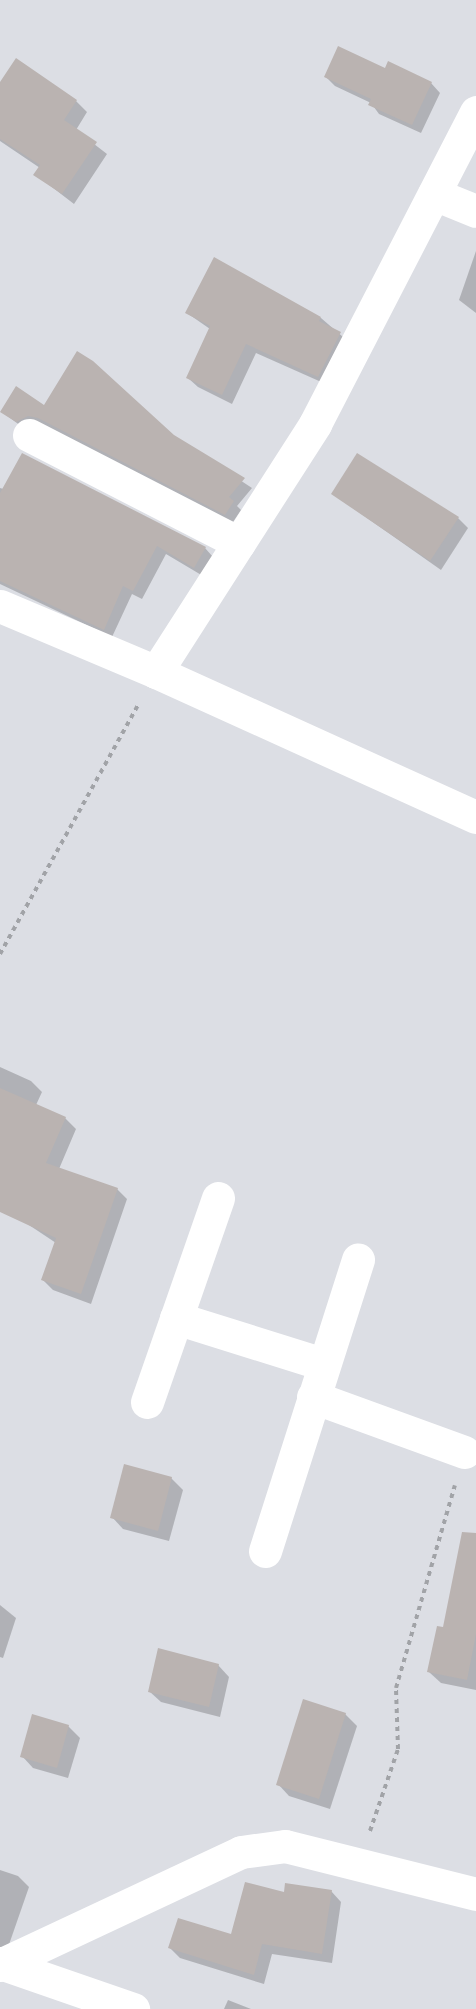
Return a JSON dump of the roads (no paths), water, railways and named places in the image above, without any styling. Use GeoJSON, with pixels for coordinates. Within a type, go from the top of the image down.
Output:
{"type":"FeatureCollection","features":[{"type":"Feature","properties":{"kind":"street"},"geometry":{"type":"LineString","coordinates":[[156,672],[315,424],[476,112]]}},
{"type":"Feature","properties":{"kind":"street"},"geometry":{"type":"LineString","coordinates":[[435,194],[476,211]]}},
{"type":"Feature","properties":{"kind":"street"},"geometry":{"type":"LineString","coordinates":[[29,435],[239,543]]}},
{"type":"Feature","properties":{"kind":"street"},"geometry":{"type":"LineString","coordinates":[[0,606],[156,672],[476,817]]}},
{"type":"Feature","properties":{"kind":"street"},"geometry":{"type":"LineString","coordinates":[[147,1402],[218,1198]]}},
{"type":"Feature","properties":{"kind":"street"},"geometry":{"type":"LineString","coordinates":[[265,1551],[358,1259]]}},
{"type":"Feature","properties":{"kind":"street"},"geometry":{"type":"LineString","coordinates":[[176,1318],[323,1364]]}},
{"type":"Feature","properties":{"kind":"street"},"geometry":{"type":"LineString","coordinates":[[313,1397],[464,1452]]}},
{"type":"Feature","properties":{"kind":"street"},"geometry":{"type":"LineString","coordinates":[[1,1964],[242,1852],[285,1846],[476,1894]]}},
{"type":"Feature","properties":{"kind":"street"},"geometry":{"type":"LineString","coordinates":[[1,1964],[133,2009]]}}]}
